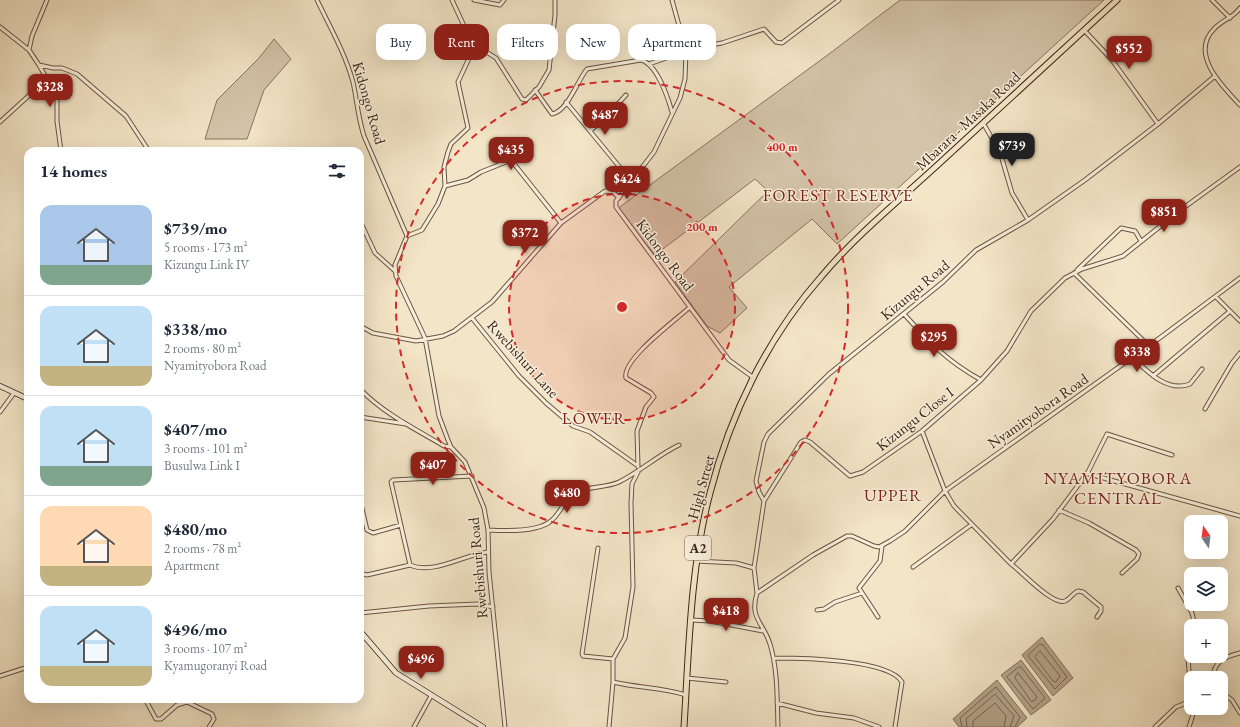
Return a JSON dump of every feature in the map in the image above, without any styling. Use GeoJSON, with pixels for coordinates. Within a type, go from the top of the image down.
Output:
{"type":"FeatureCollection","features":[{"type":"Feature","properties":{"kind":"main road","name":"Mbarara - Masaka Road"},"geometry":{"type":"LineString","coordinates":[[754,378],[776,338],[821,276],[868,229],[1117,0]]}},
{"type":"Feature","properties":{"kind":"main road","name":"High Street"},"geometry":{"type":"LineString","coordinates":[[684,727],[696,561],[710,492],[721,456],[741,403],[754,378]]}},
{"type":"Feature","properties":{"kind":"street"},"geometry":{"type":"LineString","coordinates":[[29,50],[32,36],[47,0]]}},
{"type":"Feature","properties":{"kind":"street","name":"Kidongo Road"},"geometry":{"type":"LineString","coordinates":[[317,0],[343,51],[353,82],[359,121],[364,136],[407,236]]}},
{"type":"Feature","properties":{"kind":"street"},"geometry":{"type":"LineString","coordinates":[[452,0],[463,24]]}},
{"type":"Feature","properties":{"kind":"street"},"geometry":{"type":"LineString","coordinates":[[474,0],[500,5],[504,0]]}},
{"type":"Feature","properties":{"kind":"street"},"geometry":{"type":"LineString","coordinates":[[489,54],[496,58],[522,99],[528,98],[549,70],[551,64],[550,49],[555,15],[555,0]]}},
{"type":"Feature","properties":{"kind":"street"},"geometry":{"type":"LineString","coordinates":[[672,0],[679,24]]}},
{"type":"Feature","properties":{"kind":"street"},"geometry":{"type":"LineString","coordinates":[[716,44],[764,29],[776,42],[782,43],[839,0]]}},
{"type":"Feature","properties":{"kind":"street"},"geometry":{"type":"LineString","coordinates":[[1212,0],[1230,18]]}},
{"type":"Feature","properties":{"kind":"street"},"geometry":{"type":"LineString","coordinates":[[1240,8],[1230,18],[1212,30],[1207,43],[1205,57],[1215,76],[1240,105]]}},
{"type":"Feature","properties":{"kind":"street"},"geometry":{"type":"LineString","coordinates":[[0,27],[29,50],[57,97],[57,121],[60,147]]}},
{"type":"Feature","properties":{"kind":"street"},"geometry":{"type":"LineString","coordinates":[[1084,30],[1112,60],[1158,124]]}},
{"type":"Feature","properties":{"kind":"street"},"geometry":{"type":"LineString","coordinates":[[364,230],[375,253],[395,270],[398,255],[407,236],[419,233],[424,228],[438,204],[445,186],[444,167],[451,144],[464,134],[468,128],[458,82],[468,60]]}},
{"type":"Feature","properties":{"kind":"street"},"geometry":{"type":"LineString","coordinates":[[535,90],[552,114],[557,112],[566,102],[587,69],[641,60],[649,64],[665,90],[672,112]]}},
{"type":"Feature","properties":{"kind":"street"},"geometry":{"type":"LineString","coordinates":[[649,64],[660,60]]}},
{"type":"Feature","properties":{"kind":"street"},"geometry":{"type":"LineString","coordinates":[[364,328],[373,333],[416,341],[425,338],[443,336],[454,331],[492,302],[512,281],[561,223],[605,191],[613,192],[619,198],[654,152],[680,98],[684,79],[685,60]]}},
{"type":"Feature","properties":{"kind":"street"},"geometry":{"type":"LineString","coordinates":[[39,65],[50,68],[62,68],[77,74],[126,116],[146,147]]}},
{"type":"Feature","properties":{"kind":"street","name":"Kizungu Road"},"geometry":{"type":"LineString","coordinates":[[764,501],[759,492],[756,481],[764,442],[768,434],[828,374],[943,282],[976,250],[1028,220],[1085,180],[1158,124],[1215,76]]}},
{"type":"Feature","properties":{"kind":"street"},"geometry":{"type":"LineString","coordinates":[[0,122],[47,79]]}},
{"type":"Feature","properties":{"kind":"street"},"geometry":{"type":"LineString","coordinates":[[591,130],[607,116],[626,95]]}},
{"type":"Feature","properties":{"kind":"street"},"geometry":{"type":"LineString","coordinates":[[566,102],[591,130],[623,173],[632,182]]}},
{"type":"Feature","properties":{"kind":"street"},"geometry":{"type":"LineString","coordinates":[[983,123],[996,144],[1012,193],[1028,220]]}},
{"type":"Feature","properties":{"kind":"street"},"geometry":{"type":"LineString","coordinates":[[445,186],[468,180],[481,172],[511,160],[561,223]]}},
{"type":"Feature","properties":{"kind":"street"},"geometry":{"type":"LineString","coordinates":[[1074,273],[1123,256],[1182,208],[1240,167]]}},
{"type":"Feature","properties":{"kind":"street","name":"Kidongo Road"},"geometry":{"type":"LineString","coordinates":[[619,198],[616,204],[617,209],[729,360],[754,378]]}},
{"type":"Feature","properties":{"kind":"street"},"geometry":{"type":"LineString","coordinates":[[1074,273],[1121,228],[1135,231],[1141,241]]}},
{"type":"Feature","properties":{"kind":"street","name":"Rwebishuri Road"},"geometry":{"type":"LineString","coordinates":[[395,270],[425,338],[439,416],[451,447],[466,462],[484,508],[488,530],[488,552],[505,727]]}},
{"type":"Feature","properties":{"kind":"street"},"geometry":{"type":"LineString","coordinates":[[1074,273],[1148,346]]}},
{"type":"Feature","properties":{"kind":"street","name":"Kizungu Close I"},"geometry":{"type":"LineString","coordinates":[[764,501],[801,442],[805,440],[810,442],[850,476],[863,472],[922,431],[982,380],[1007,351],[1031,311],[1058,285],[1074,273]]}},
{"type":"Feature","properties":{"kind":"street","name":"Nyamityobora Road"},"geometry":{"type":"LineString","coordinates":[[882,546],[905,531],[945,491],[1216,297],[1240,278]]}},
{"type":"Feature","properties":{"kind":"street"},"geometry":{"type":"LineString","coordinates":[[1216,297],[1229,312],[1240,321]]}},
{"type":"Feature","properties":{"kind":"street"},"geometry":{"type":"LineString","coordinates":[[608,727],[613,682],[613,659],[625,638],[632,587],[632,484],[638,468],[637,431],[646,407],[654,397],[651,393],[626,378],[625,374],[637,353],[690,307]]}},
{"type":"Feature","properties":{"kind":"street"},"geometry":{"type":"LineString","coordinates":[[1153,376],[1229,312]]}},
{"type":"Feature","properties":{"kind":"street"},"geometry":{"type":"LineString","coordinates":[[904,314],[933,347],[948,360],[982,380]]}},
{"type":"Feature","properties":{"kind":"street","name":"Rwebishuri Lane"},"geometry":{"type":"LineString","coordinates":[[472,318],[519,376],[546,403],[573,426],[590,432],[638,468]]}},
{"type":"Feature","properties":{"kind":"street"},"geometry":{"type":"LineString","coordinates":[[1205,409],[1232,363],[1240,353]]}},
{"type":"Feature","properties":{"kind":"street"},"geometry":{"type":"LineString","coordinates":[[1132,357],[1153,376],[1170,384],[1186,386],[1193,382],[1202,369]]}},
{"type":"Feature","properties":{"kind":"street"},"geometry":{"type":"LineString","coordinates":[[0,386],[24,397]]}},
{"type":"Feature","properties":{"kind":"street"},"geometry":{"type":"LineString","coordinates":[[0,412],[14,393]]}},
{"type":"Feature","properties":{"kind":"street"},"geometry":{"type":"LineString","coordinates":[[364,393],[407,424],[444,446],[451,447]]}},
{"type":"Feature","properties":{"kind":"street"},"geometry":{"type":"LineString","coordinates":[[364,418],[407,424]]}},
{"type":"Feature","properties":{"kind":"street"},"geometry":{"type":"LineString","coordinates":[[922,431],[945,491],[954,506],[971,525],[1011,564],[1037,586],[1058,601],[1066,600],[1078,591],[1083,592],[1101,607],[1101,611],[1097,617]]}},
{"type":"Feature","properties":{"kind":"street"},"geometry":{"type":"LineString","coordinates":[[1011,564],[1042,533],[1060,510],[1088,472],[1107,434],[1172,455]]}},
{"type":"Feature","properties":{"kind":"street"},"geometry":{"type":"LineString","coordinates":[[488,530],[512,531],[542,526],[551,522],[573,494],[578,491],[604,487],[619,482],[638,468],[679,445]]}},
{"type":"Feature","properties":{"kind":"street"},"geometry":{"type":"LineString","coordinates":[[1088,472],[1089,474],[1240,516]]}},
{"type":"Feature","properties":{"kind":"street"},"geometry":{"type":"LineString","coordinates":[[410,565],[391,485],[393,480],[472,476]]}},
{"type":"Feature","properties":{"kind":"street"},"geometry":{"type":"LineString","coordinates":[[764,501],[754,568],[757,593],[754,602],[754,610],[757,620],[770,644],[774,658],[778,727]]}},
{"type":"Feature","properties":{"kind":"street"},"geometry":{"type":"LineString","coordinates":[[1060,510],[1089,523],[1136,550],[1139,554],[1137,560],[1122,573]]}},
{"type":"Feature","properties":{"kind":"street"},"geometry":{"type":"LineString","coordinates":[[364,517],[367,530],[373,534],[401,525]]}},
{"type":"Feature","properties":{"kind":"street"},"geometry":{"type":"LineString","coordinates":[[913,567],[971,525]]}},
{"type":"Feature","properties":{"kind":"street"},"geometry":{"type":"LineString","coordinates":[[757,593],[813,555],[842,539],[852,536],[874,546],[882,546],[880,561],[859,588],[878,617]]}},
{"type":"Feature","properties":{"kind":"street"},"geometry":{"type":"LineString","coordinates":[[598,548],[582,654],[583,656],[613,659]]}},
{"type":"Feature","properties":{"kind":"street"},"geometry":{"type":"LineString","coordinates":[[364,574],[367,575],[410,565],[416,568],[437,567],[467,556],[488,552]]}},
{"type":"Feature","properties":{"kind":"street"},"geometry":{"type":"LineString","coordinates":[[696,561],[736,564],[754,568]]}},
{"type":"Feature","properties":{"kind":"street"},"geometry":{"type":"LineString","coordinates":[[1178,588],[1192,613],[1193,619]]}},
{"type":"Feature","properties":{"kind":"street"},"geometry":{"type":"LineString","coordinates":[[817,610],[824,609],[836,602],[862,593]]}},
{"type":"Feature","properties":{"kind":"street"},"geometry":{"type":"LineString","coordinates":[[364,613],[429,606],[478,604],[493,607]]}},
{"type":"Feature","properties":{"kind":"street"},"geometry":{"type":"LineString","coordinates":[[691,620],[710,621],[763,631]]}},
{"type":"Feature","properties":{"kind":"street"},"geometry":{"type":"LineString","coordinates":[[364,636],[396,673],[431,696],[484,727]]}},
{"type":"Feature","properties":{"kind":"street"},"geometry":{"type":"LineString","coordinates":[[1214,671],[1219,661],[1227,656],[1240,653]]}},
{"type":"Feature","properties":{"kind":"street"},"geometry":{"type":"LineString","coordinates":[[774,658],[845,661],[894,674],[902,682],[895,727]]}},
{"type":"Feature","properties":{"kind":"street"},"geometry":{"type":"LineString","coordinates":[[0,676],[24,668]]}},
{"type":"Feature","properties":{"kind":"street"},"geometry":{"type":"LineString","coordinates":[[687,678],[726,682]]}},
{"type":"Feature","properties":{"kind":"street"},"geometry":{"type":"LineString","coordinates":[[613,682],[636,687],[664,689],[686,695]]}},
{"type":"Feature","properties":{"kind":"street"},"geometry":{"type":"LineString","coordinates":[[414,727],[431,696]]}},
{"type":"Feature","properties":{"kind":"street"},"geometry":{"type":"LineString","coordinates":[[1228,697],[1232,700],[1240,713]]}},
{"type":"Feature","properties":{"kind":"street"},"geometry":{"type":"LineString","coordinates":[[147,703],[156,718],[161,719],[177,705],[184,703]]}},
{"type":"Feature","properties":{"kind":"street"},"geometry":{"type":"LineString","coordinates":[[190,703],[212,714],[214,719],[208,727]]}},
{"type":"Feature","properties":{"kind":"street"},"geometry":{"type":"LineString","coordinates":[[777,703],[816,713],[854,718],[879,727]]}},
{"type":"Feature","properties":{"kind":"street"},"geometry":{"type":"LineString","coordinates":[[1155,727],[1176,708],[1184,704]]}},
{"type":"Feature","properties":{"kind":"street"},"geometry":{"type":"LineString","coordinates":[[1189,727],[1193,715]]}},
{"type":"Feature","properties":{"kind":"shaded area"},"geometry":{"type":"Polygon","coordinates":[[[900,0],[1104,0],[837,244],[812,219],[729,287],[747,308],[720,333],[707,326],[675,282],[768,191],[755,179],[655,255],[617,209],[829,54],[900,0]]]}},
{"type":"Feature","properties":{"kind":"shaded area"},"geometry":{"type":"Polygon","coordinates":[[[274,39],[291,59],[264,90],[247,139],[205,139],[217,100],[259,58],[274,39]]]}},
{"type":"Feature","properties":{"kind":"water"},"geometry":{"type":"Polygon","coordinates":[[[1042,637],[1073,678],[1053,696],[1022,655],[1042,637]]]}},
{"type":"Feature","properties":{"kind":"water"},"geometry":{"type":"Polygon","coordinates":[[[1021,660],[1051,700],[1031,715],[1001,675],[1021,660]]]}},
{"type":"Feature","properties":{"kind":"water"},"geometry":{"type":"Polygon","coordinates":[[[997,680],[1027,718],[1017,727],[959,727],[953,719],[997,680]]]}},
{"type":"Feature","properties":{"kind":"district","name":"FOREST RESERVE"},"geometry":{"type":"Point","coordinates":[838,195]}},
{"type":"Feature","properties":{"kind":"district","name":"LOWER"},"geometry":{"type":"Point","coordinates":[594,418]}},
{"type":"Feature","properties":{"kind":"district","name":"NYAMITYOBORA CENTRAL"},"geometry":{"type":"Point","coordinates":[1118,488]}},
{"type":"Feature","properties":{"kind":"district","name":"UPPER"},"geometry":{"type":"Point","coordinates":[893,495]}}]}
